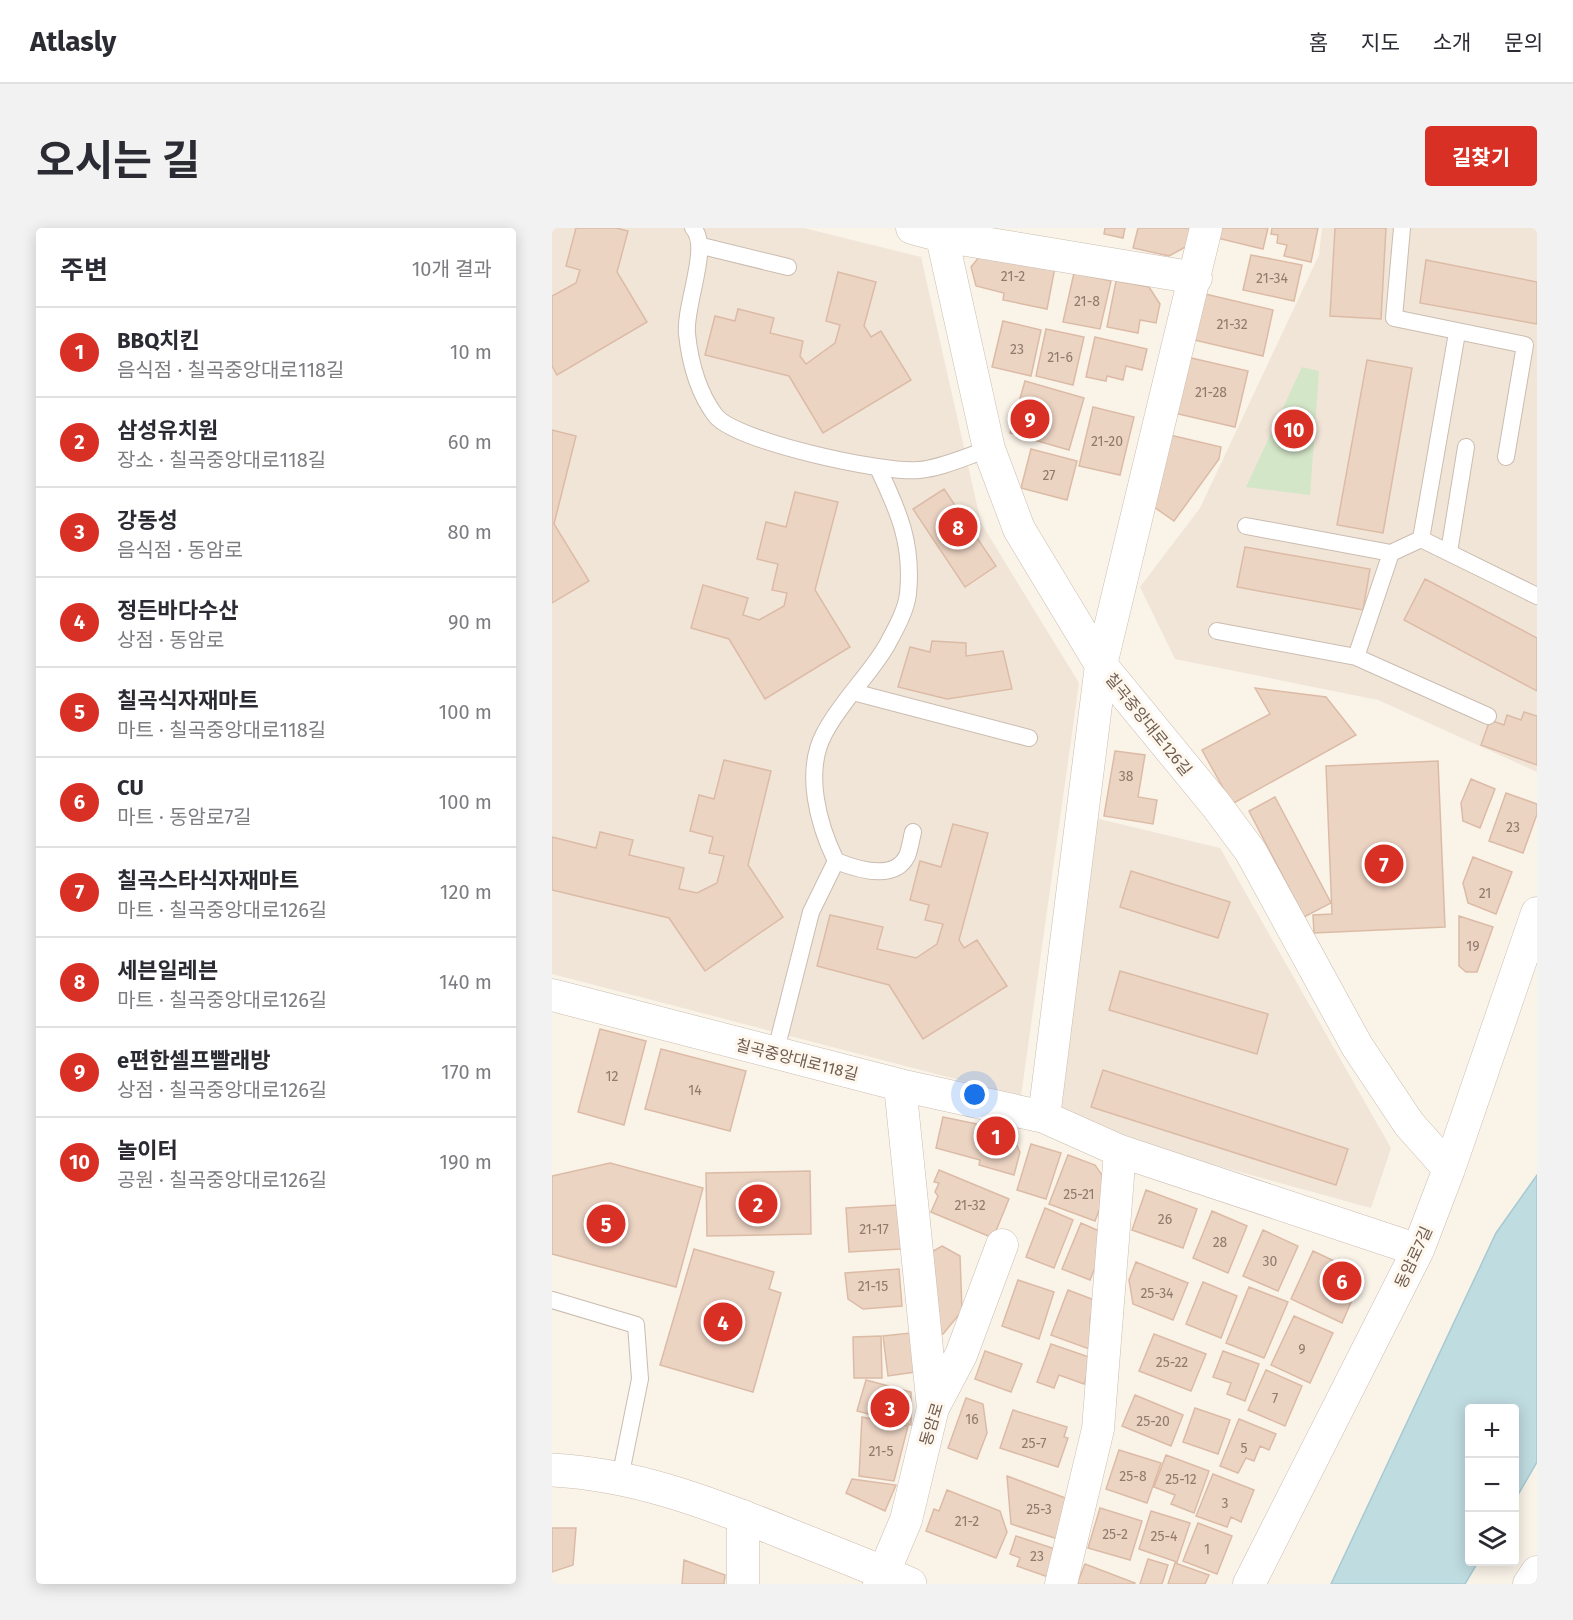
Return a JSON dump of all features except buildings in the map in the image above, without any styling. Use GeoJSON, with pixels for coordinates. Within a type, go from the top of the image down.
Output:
{"type":"FeatureCollection","features":[{"type":"Feature","properties":{"kind":"main road","name":"동암로"},"geometry":{"type":"LineString","coordinates":[[552,1470],[620,1478],[661,1487],[743,1516],[891,1580]]}},
{"type":"Feature","properties":{"kind":"street"},"geometry":{"type":"LineString","coordinates":[[1044,1117],[1101,665],[1196,278],[1206,228]]}},
{"type":"Feature","properties":{"kind":"street","name":"칠곡중앙대로126길"},"geometry":{"type":"LineString","coordinates":[[1196,278],[931,230],[989,449],[1019,529],[1101,665],[1251,852],[1357,1046],[1409,1124],[1449,1169]]}},
{"type":"Feature","properties":{"kind":"street","name":"동암로7길"},"geometry":{"type":"LineString","coordinates":[[1249,1584],[1418,1250],[1449,1169],[1537,913]]}},
{"type":"Feature","properties":{"kind":"street","name":"칠곡중앙대로118길"},"geometry":{"type":"LineString","coordinates":[[552,995],[900,1086],[1044,1117],[1120,1151],[1418,1250]]}},
{"type":"Feature","properties":{"kind":"street"},"geometry":{"type":"LineString","coordinates":[[900,1086],[933,1408]]}},
{"type":"Feature","properties":{"kind":"street"},"geometry":{"type":"LineString","coordinates":[[1062,1584],[1098,1429],[1120,1151]]}},
{"type":"Feature","properties":{"kind":"street","name":"동암로"},"geometry":{"type":"LineString","coordinates":[[891,1580],[933,1408],[961,1355],[1002,1245]]}},
{"type":"Feature","properties":{"kind":"street"},"geometry":{"type":"LineString","coordinates":[[743,1516],[743,1584]]}},
{"type":"Feature","properties":{"kind":"street"},"geometry":{"type":"LineString","coordinates":[[1529,1584],[1537,1572]]}},
{"type":"Feature","properties":{"kind":"lane"},"geometry":{"type":"LineString","coordinates":[[693,228],[698,233],[702,246],[693,279],[686,331],[696,380],[716,417],[755,436],[824,458],[878,468],[919,470],[989,449]]}},
{"type":"Feature","properties":{"kind":"lane"},"geometry":{"type":"LineString","coordinates":[[1402,228],[1394,318],[1457,333],[1525,345],[1506,457]]}},
{"type":"Feature","properties":{"kind":"lane"},"geometry":{"type":"LineString","coordinates":[[702,246],[788,267]]}},
{"type":"Feature","properties":{"kind":"lane"},"geometry":{"type":"LineString","coordinates":[[1421,539],[1457,333]]}},
{"type":"Feature","properties":{"kind":"lane"},"geometry":{"type":"LineString","coordinates":[[1449,552],[1466,447]]}},
{"type":"Feature","properties":{"kind":"lane"},"geometry":{"type":"LineString","coordinates":[[878,468],[902,519],[908,555],[908,596],[896,628],[874,668],[853,692],[823,735],[814,762],[817,808],[823,834],[836,861],[854,868],[884,872],[900,866],[907,856],[913,832]]}},
{"type":"Feature","properties":{"kind":"lane"},"geometry":{"type":"LineString","coordinates":[[1246,526],[1390,553],[1421,539],[1537,596]]}},
{"type":"Feature","properties":{"kind":"lane"},"geometry":{"type":"LineString","coordinates":[[1356,657],[1390,553]]}},
{"type":"Feature","properties":{"kind":"lane"},"geometry":{"type":"LineString","coordinates":[[1217,631],[1356,657],[1488,716]]}},
{"type":"Feature","properties":{"kind":"lane"},"geometry":{"type":"LineString","coordinates":[[853,692],[1029,738]]}},
{"type":"Feature","properties":{"kind":"lane"},"geometry":{"type":"LineString","coordinates":[[775,1054],[811,912],[836,861]]}},
{"type":"Feature","properties":{"kind":"lane"},"geometry":{"type":"LineString","coordinates":[[552,1300],[636,1325],[640,1379],[620,1478]]}},
{"type":"Feature","properties":{"kind":"shaded area"},"geometry":{"type":"Polygon","coordinates":[[[552,228],[804,228],[921,257],[981,523],[1079,683],[1021,1096],[552,974],[552,228]]]}},
{"type":"Feature","properties":{"kind":"shaded area"},"geometry":{"type":"Polygon","coordinates":[[[1322,228],[1537,228],[1537,772],[1378,700],[1175,659],[1140,587],[1200,508],[1319,255],[1322,228]]]}},
{"type":"Feature","properties":{"kind":"shaded area"},"geometry":{"type":"Polygon","coordinates":[[[1095,818],[1220,848],[1391,1148],[1371,1208],[1186,1157],[1117,1133],[1061,1107],[1095,818]]]}},
{"type":"Feature","properties":{"kind":"green space"},"geometry":{"type":"Polygon","coordinates":[[[1302,367],[1319,371],[1310,495],[1246,487],[1302,367]]]}},
{"type":"Feature","properties":{"kind":"water"},"geometry":{"type":"Polygon","coordinates":[[[1537,1175],[1537,1462],[1519,1493],[1519,1404],[1465,1404],[1465,1566],[1476,1566],[1465,1584],[1331,1584],[1496,1233],[1537,1175]]]}},
{"type":"Feature","properties":{"kind":"place","name":"e편한셀프빨래방"},"geometry":{"type":"Point","coordinates":[1030,419]}},
{"type":"Feature","properties":{"kind":"place","name":"놀이터"},"geometry":{"type":"Point","coordinates":[1294,429]}},
{"type":"Feature","properties":{"kind":"place","name":"세븐일레븐"},"geometry":{"type":"Point","coordinates":[958,527]}},
{"type":"Feature","properties":{"kind":"place","name":"칠곡스타식자재마트"},"geometry":{"type":"Point","coordinates":[1384,864]}},
{"type":"Feature","properties":{"kind":"place","name":"BBQ치킨"},"geometry":{"type":"Point","coordinates":[996,1136]}},
{"type":"Feature","properties":{"kind":"place","name":"삼성유치원"},"geometry":{"type":"Point","coordinates":[758,1204]}},
{"type":"Feature","properties":{"kind":"place","name":"칠곡식자재마트"},"geometry":{"type":"Point","coordinates":[606,1224]}},
{"type":"Feature","properties":{"kind":"place","name":"CU"},"geometry":{"type":"Point","coordinates":[1342,1281]}},
{"type":"Feature","properties":{"kind":"place","name":"정든바다수산"},"geometry":{"type":"Point","coordinates":[723,1322]}},
{"type":"Feature","properties":{"kind":"place","name":"강동성"},"geometry":{"type":"Point","coordinates":[890,1408]}}]}
